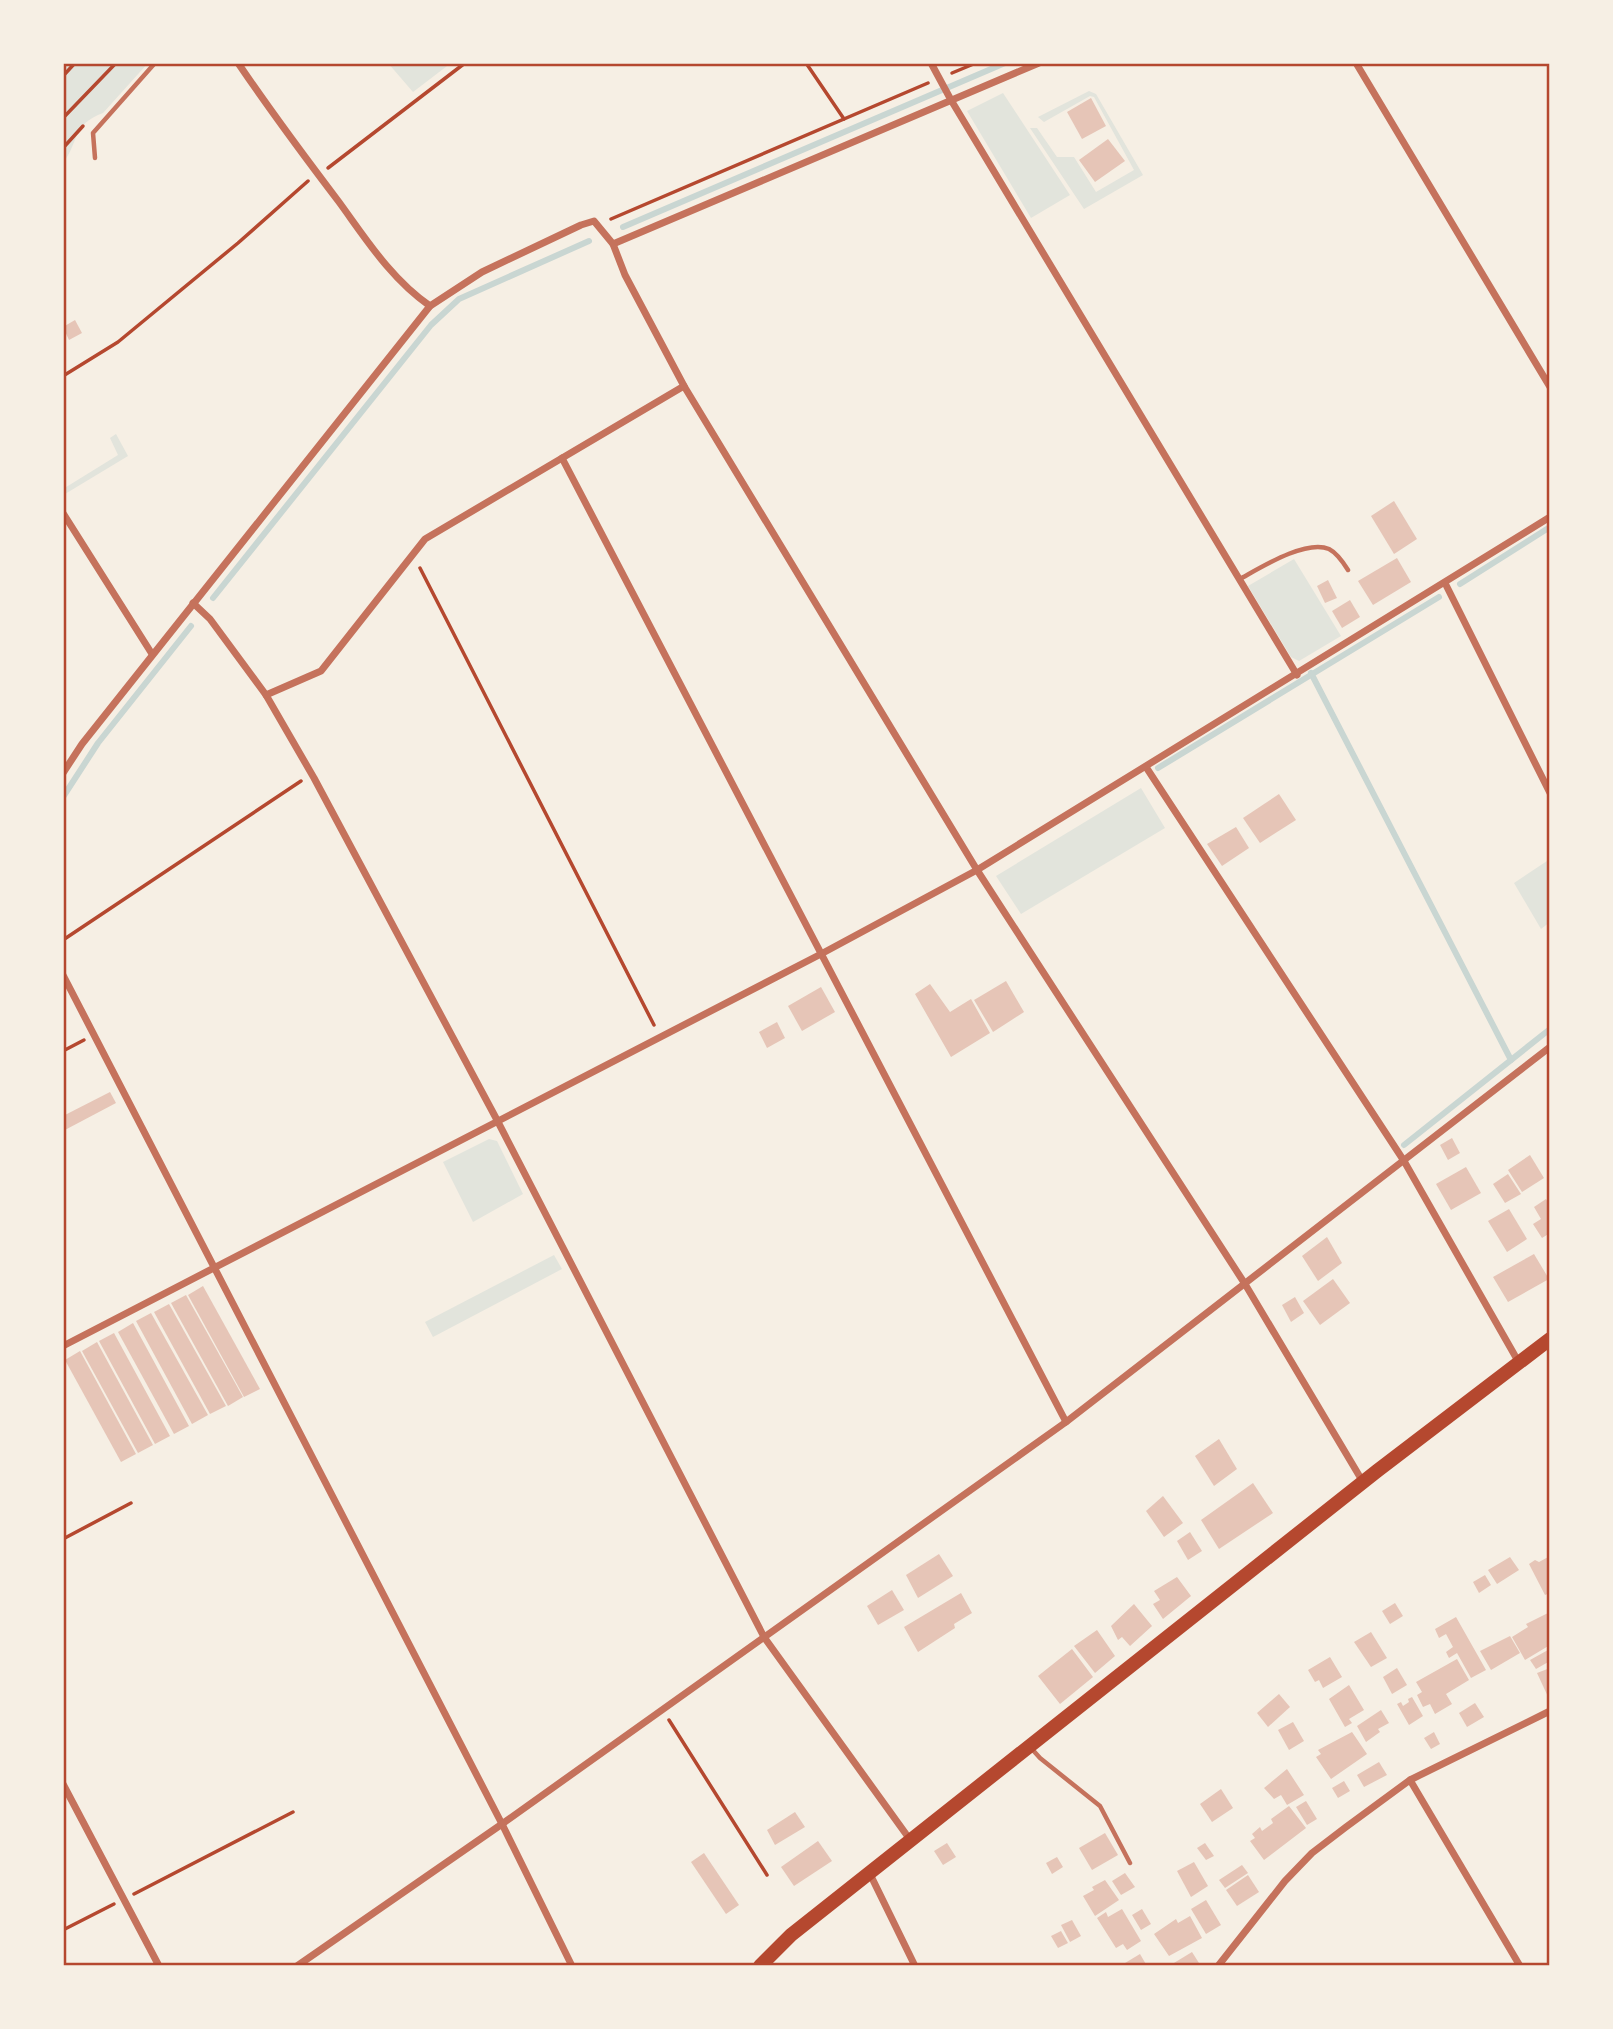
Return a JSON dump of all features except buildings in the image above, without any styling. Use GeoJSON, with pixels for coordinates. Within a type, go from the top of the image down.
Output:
{"type":"FeatureCollection","features":[{"type":"Feature","properties":{"kind":"main road"},"geometry":{"type":"LineString","coordinates":[[760,1966],[791,1935],[1363,1482],[1550,1339]]}},
{"type":"Feature","properties":{"kind":"street"},"geometry":{"type":"LineString","coordinates":[[237,63],[389,270],[413,294],[430,306]]}},
{"type":"Feature","properties":{"kind":"street"},"geometry":{"type":"LineString","coordinates":[[931,63],[1297,675]]}},
{"type":"Feature","properties":{"kind":"street"},"geometry":{"type":"LineString","coordinates":[[613,244],[949,97],[1039,63]]}},
{"type":"Feature","properties":{"kind":"street"},"geometry":{"type":"LineString","coordinates":[[1356,63],[1550,387]]}},
{"type":"Feature","properties":{"kind":"street"},"geometry":{"type":"LineString","coordinates":[[63,773],[82,744],[152,654],[430,306],[482,272],[594,221],[613,244],[625,275],[684,386],[977,870],[1245,1284],[1363,1482]]}},
{"type":"Feature","properties":{"kind":"street"},"geometry":{"type":"LineString","coordinates":[[266,695],[321,671],[425,539],[684,386]]}},
{"type":"Feature","properties":{"kind":"street"},"geometry":{"type":"LineString","coordinates":[[562,458],[1066,1422]]}},
{"type":"Feature","properties":{"kind":"street"},"geometry":{"type":"LineString","coordinates":[[63,513],[152,654]]}},
{"type":"Feature","properties":{"kind":"street"},"geometry":{"type":"LineString","coordinates":[[63,1346],[821,954],[977,870],[1550,517]]}},
{"type":"Feature","properties":{"kind":"street"},"geometry":{"type":"LineString","coordinates":[[1445,583],[1550,793]]}},
{"type":"Feature","properties":{"kind":"street"},"geometry":{"type":"LineString","coordinates":[[193,603],[210,619],[266,695],[312,774],[497,1120],[764,1636],[911,1841]]}},
{"type":"Feature","properties":{"kind":"street"},"geometry":{"type":"LineString","coordinates":[[1146,767],[1404,1161],[1518,1361]]}},
{"type":"Feature","properties":{"kind":"street"},"geometry":{"type":"LineString","coordinates":[[63,975],[502,1825],[572,1966]]}},
{"type":"Feature","properties":{"kind":"street"},"geometry":{"type":"LineString","coordinates":[[297,1966],[502,1825],[1066,1422],[1550,1046]]}},
{"type":"Feature","properties":{"kind":"street"},"geometry":{"type":"LineString","coordinates":[[1218,1966],[1259,1912],[1312,1853],[1410,1780],[1550,1711]]}},
{"type":"Feature","properties":{"kind":"street"},"geometry":{"type":"LineString","coordinates":[[1410,1780],[1520,1966]]}},
{"type":"Feature","properties":{"kind":"street"},"geometry":{"type":"LineString","coordinates":[[63,1784],[159,1966]]}},
{"type":"Feature","properties":{"kind":"street"},"geometry":{"type":"LineString","coordinates":[[870,1874],[915,1966]]}},
{"type":"Feature","properties":{"kind":"lane"},"geometry":{"type":"LineString","coordinates":[[95,158],[93,133],[155,63]]}},
{"type":"Feature","properties":{"kind":"lane"},"geometry":{"type":"LineString","coordinates":[[1240,580],[1286,555],[1320,546],[1331,550],[1348,569]]}},
{"type":"Feature","properties":{"kind":"lane"},"geometry":{"type":"LineString","coordinates":[[1030,1747],[1100,1806],[1130,1863]]}},
{"type":"Feature","properties":{"kind":"path"},"geometry":{"type":"LineString","coordinates":[[63,76],[75,63]]}},
{"type":"Feature","properties":{"kind":"path"},"geometry":{"type":"LineString","coordinates":[[63,118],[116,63]]}},
{"type":"Feature","properties":{"kind":"path"},"geometry":{"type":"LineString","coordinates":[[63,376],[118,342],[258,226],[317,173],[466,63]]}},
{"type":"Feature","properties":{"kind":"path"},"geometry":{"type":"LineString","coordinates":[[806,63],[844,119]]}},
{"type":"Feature","properties":{"kind":"path"},"geometry":{"type":"LineString","coordinates":[[597,225],[976,63]]}},
{"type":"Feature","properties":{"kind":"path"},"geometry":{"type":"LineString","coordinates":[[413,554],[660,1037]]}},
{"type":"Feature","properties":{"kind":"path"},"geometry":{"type":"LineString","coordinates":[[63,940],[312,774]]}},
{"type":"Feature","properties":{"kind":"path"},"geometry":{"type":"LineString","coordinates":[[63,1051],[93,1035]]}},
{"type":"Feature","properties":{"kind":"path"},"geometry":{"type":"LineString","coordinates":[[63,1539],[131,1503]]}},
{"type":"Feature","properties":{"kind":"path"},"geometry":{"type":"LineString","coordinates":[[662,1709],[767,1875]]}},
{"type":"Feature","properties":{"kind":"path"},"geometry":{"type":"LineString","coordinates":[[63,1930],[293,1812]]}},
{"type":"Feature","properties":{"kind":"shaded area"},"geometry":{"type":"Polygon","coordinates":[[[63,63],[148,63],[103,113],[81,128],[63,163],[63,63]]]}},
{"type":"Feature","properties":{"kind":"shaded area"},"geometry":{"type":"Polygon","coordinates":[[[388,63],[451,63],[413,92],[388,63]]]}},
{"type":"Feature","properties":{"kind":"shaded area"},"geometry":{"type":"Polygon","coordinates":[[[1089,91],[1096,94],[1143,175],[1084,209],[1030,128],[1037,128],[1057,157],[1074,157],[1096,192],[1134,170],[1094,97],[1090,96],[1044,122],[1038,117],[1089,91]]]}},
{"type":"Feature","properties":{"kind":"shaded area"},"geometry":{"type":"Polygon","coordinates":[[[1003,93],[1070,195],[1031,218],[967,111],[1003,93]]]}},
{"type":"Feature","properties":{"kind":"shaded area"},"geometry":{"type":"Polygon","coordinates":[[[116,434],[128,456],[65,494],[63,489],[118,455],[110,438],[116,434]]]}},
{"type":"Feature","properties":{"kind":"shaded area"},"geometry":{"type":"Polygon","coordinates":[[[1294,559],[1341,636],[1299,661],[1291,657],[1248,586],[1294,559]]]}},
{"type":"Feature","properties":{"kind":"shaded area"},"geometry":{"type":"Polygon","coordinates":[[[1141,788],[1165,828],[1021,914],[996,876],[1141,788]]]}},
{"type":"Feature","properties":{"kind":"shaded area"},"geometry":{"type":"Polygon","coordinates":[[[1550,859],[1550,922],[1541,929],[1514,883],[1550,859]]]}},
{"type":"Feature","properties":{"kind":"shaded area"},"geometry":{"type":"Polygon","coordinates":[[[489,1139],[497,1141],[523,1194],[473,1222],[443,1162],[489,1139]]]}},
{"type":"Feature","properties":{"kind":"shaded area"},"geometry":{"type":"Polygon","coordinates":[[[554,1255],[562,1269],[433,1337],[425,1322],[554,1255]]]}},
{"type":"Feature","properties":{"kind":"waterway"},"geometry":{"type":"LineString","coordinates":[[623,227],[1005,63]]}},
{"type":"Feature","properties":{"kind":"waterway"},"geometry":{"type":"LineString","coordinates":[[213,598],[431,325],[459,299],[589,241]]}},
{"type":"Feature","properties":{"kind":"waterway"},"geometry":{"type":"LineString","coordinates":[[1460,584],[1550,527]]}},
{"type":"Feature","properties":{"kind":"waterway"},"geometry":{"type":"LineString","coordinates":[[1158,768],[1439,597]]}},
{"type":"Feature","properties":{"kind":"waterway"},"geometry":{"type":"LineString","coordinates":[[63,797],[98,743],[191,626]]}},
{"type":"Feature","properties":{"kind":"waterway"},"geometry":{"type":"LineString","coordinates":[[1311,673],[1511,1060]]}},
{"type":"Feature","properties":{"kind":"waterway"},"geometry":{"type":"LineString","coordinates":[[1404,1145],[1550,1029]]}}]}
